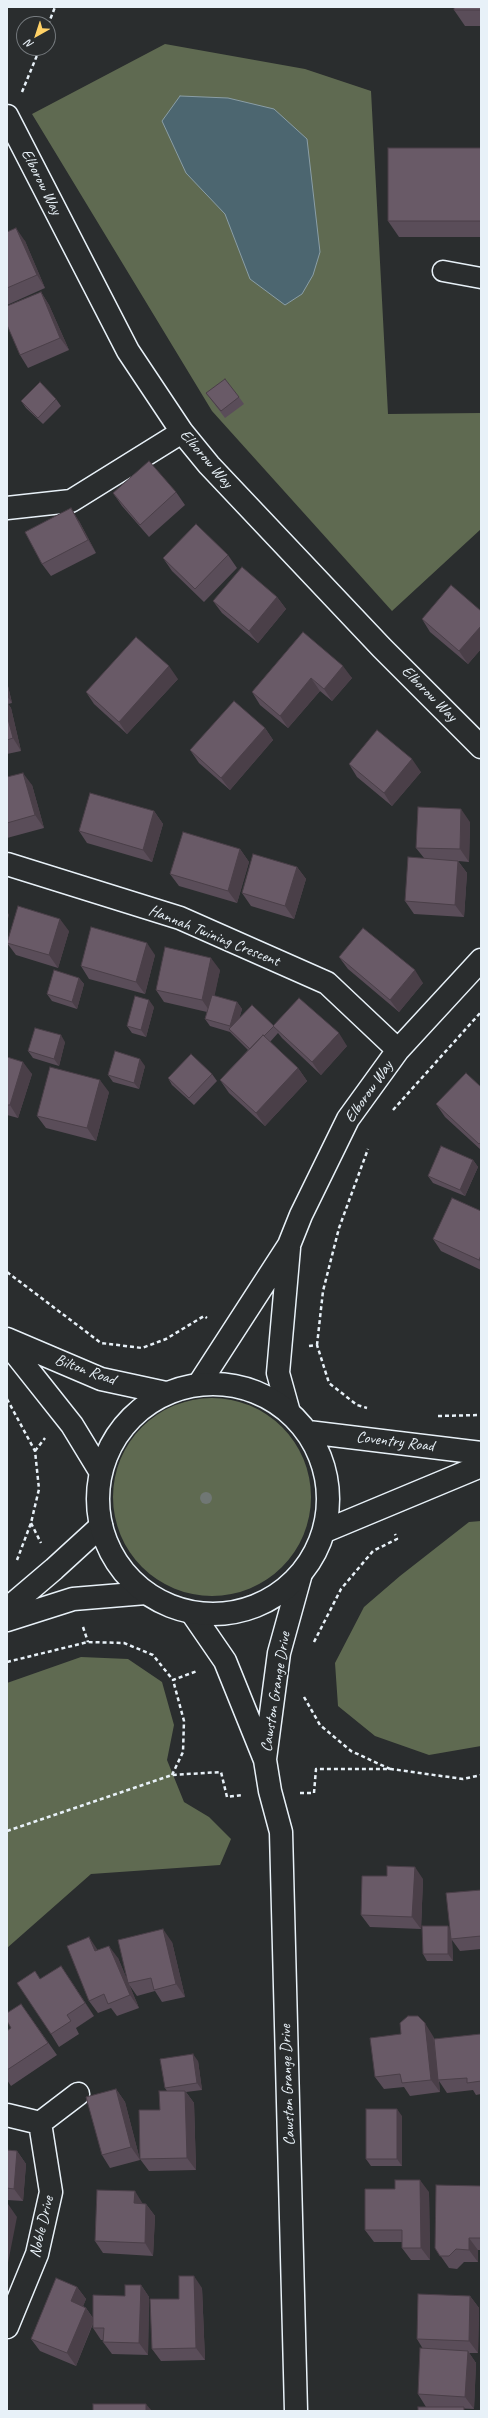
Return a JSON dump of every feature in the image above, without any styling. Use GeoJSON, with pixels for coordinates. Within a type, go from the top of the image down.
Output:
{"type":"FeatureCollection","features":[{"type":"Feature","properties":{"kind":"street","name":"Elborow Way"},"geometry":{"type":"LineString","coordinates":[[7,116],[128,351],[182,432],[209,465],[382,648],[481,747]]}},
{"type":"Feature","properties":{"kind":"street"},"geometry":{"type":"LineString","coordinates":[[7,508],[71,501],[182,432]]}},
{"type":"Feature","properties":{"kind":"street","name":"Hannah Twining Crescent"},"geometry":{"type":"LineString","coordinates":[[7,864],[180,918],[327,983],[398,1050]]}},
{"type":"Feature","properties":{"kind":"street","name":"Elborow Way"},"geometry":{"type":"LineString","coordinates":[[199,1384],[289,1245],[301,1215],[348,1119],[398,1050],[481,960]]}},
{"type":"Feature","properties":{"kind":"street","name":"Elborow Way"},"geometry":{"type":"LineString","coordinates":[[288,1409],[278,1373],[289,1245]]}},
{"type":"Feature","properties":{"kind":"street","name":"Bilton Road"},"geometry":{"type":"LineString","coordinates":[[7,1339],[101,1379],[166,1393]]}},
{"type":"Feature","properties":{"kind":"street","name":"Bilton Road"},"geometry":{"type":"LineString","coordinates":[[7,1343],[72,1425],[100,1471]]}},
{"type":"Feature","properties":{"kind":"street"},"geometry":{"type":"LineString","coordinates":[[199,1384],[233,1384],[262,1393],[288,1409],[308,1432],[324,1463],[330,1497],[325,1531],[315,1555],[300,1577],[269,1602],[231,1614],[192,1613],[168,1605],[146,1593],[126,1575],[110,1552],[101,1526],[97,1498],[100,1471],[114,1438],[137,1411],[166,1393],[199,1384]]}},
{"type":"Feature","properties":{"kind":"street","name":"Coventry Road"},"geometry":{"type":"LineString","coordinates":[[308,1432],[481,1453]]}},
{"type":"Feature","properties":{"kind":"street"},"geometry":{"type":"LineString","coordinates":[[325,1531],[481,1466]]}},
{"type":"Feature","properties":{"kind":"street"},"geometry":{"type":"LineString","coordinates":[[7,1609],[101,1526]]}},
{"type":"Feature","properties":{"kind":"street","name":"Cawston Grange Drive"},"geometry":{"type":"LineString","coordinates":[[265,1760],[279,1653],[300,1577]]}},
{"type":"Feature","properties":{"kind":"street"},"geometry":{"type":"LineString","coordinates":[[7,1620],[73,1599],[146,1593]]}},
{"type":"Feature","properties":{"kind":"street","name":"Cawston Grange Drive"},"geometry":{"type":"LineString","coordinates":[[192,1613],[225,1661],[265,1760],[270,1791],[281,1832],[296,2411]]}},
{"type":"Feature","properties":{"kind":"street"},"geometry":{"type":"LineString","coordinates":[[7,2115],[40,2123],[78,2094]]}},
{"type":"Feature","properties":{"kind":"street","name":"Noble Drive"},"geometry":{"type":"LineString","coordinates":[[7,2327],[37,2254],[51,2192],[40,2123]]}},
{"type":"Feature","properties":{"kind":"lane"},"geometry":{"type":"LineString","coordinates":[[443,271],[481,278]]}},
{"type":"Feature","properties":{"kind":"path"},"geometry":{"type":"LineString","coordinates":[[21,94],[25,88],[37,56]]}},
{"type":"Feature","properties":{"kind":"path"},"geometry":{"type":"LineString","coordinates":[[389,1115],[481,1012]]}},
{"type":"Feature","properties":{"kind":"path"},"geometry":{"type":"LineString","coordinates":[[317,1345],[323,1291],[339,1228],[369,1146]]}},
{"type":"Feature","properties":{"kind":"path"},"geometry":{"type":"LineString","coordinates":[[7,1399],[35,1450],[39,1489],[23,1545],[18,1559],[13,1564]]}},
{"type":"Feature","properties":{"kind":"path"},"geometry":{"type":"LineString","coordinates":[[7,1662],[88,1642],[124,1643],[153,1655],[173,1680]]}},
{"type":"Feature","properties":{"kind":"path"},"geometry":{"type":"LineString","coordinates":[[391,1769],[462,1779],[481,1775]]}},
{"type":"Feature","properties":{"kind":"path"},"geometry":{"type":"LineString","coordinates":[[7,1831],[172,1775]]}},
{"type":"Feature","properties":{"kind":"green space"},"geometry":{"type":"Polygon","coordinates":[[[165,44],[305,69],[371,91],[388,414],[481,413],[481,529],[392,611],[212,411],[32,114],[165,44]]]}},
{"type":"Feature","properties":{"kind":"green space"},"geometry":{"type":"Polygon","coordinates":[[[212,1398],[241,1402],[259,1410],[282,1427],[299,1450],[307,1468],[311,1497],[307,1526],[299,1544],[282,1567],[259,1584],[241,1592],[212,1596],[183,1592],[165,1584],[142,1567],[125,1544],[117,1526],[113,1497],[117,1468],[125,1450],[142,1427],[165,1410],[183,1402],[212,1398]]]}},
{"type":"Feature","properties":{"kind":"green space"},"geometry":{"type":"Polygon","coordinates":[[[481,1521],[481,1746],[429,1755],[375,1736],[338,1706],[335,1663],[364,1607],[400,1576],[469,1522],[481,1521]]]}},
{"type":"Feature","properties":{"kind":"green space"},"geometry":{"type":"Polygon","coordinates":[[[81,1657],[128,1659],[162,1682],[174,1725],[167,1760],[184,1802],[209,1817],[231,1839],[220,1865],[91,1874],[7,1948],[7,1683],[81,1657]]]}},
{"type":"Feature","properties":{"kind":"water"},"geometry":{"type":"Polygon","coordinates":[[[180,96],[228,98],[274,109],[307,139],[320,252],[313,275],[302,294],[285,305],[250,279],[225,214],[186,173],[162,121],[180,96]]]}},
{"type":"Feature","properties":{"kind":"building"},"geometry":{"type":"Polygon","coordinates":[[[454,7],[481,7],[481,10],[454,10],[454,7]]]}},
{"type":"Feature","properties":{"kind":"building"},"geometry":{"type":"Polygon","coordinates":[[[388,148],[481,148],[481,221],[388,221],[388,148]]]}},
{"type":"Feature","properties":{"kind":"building"},"geometry":{"type":"Polygon","coordinates":[[[16,228],[37,275],[7,288],[7,232],[16,228]]]}},
{"type":"Feature","properties":{"kind":"building"},"geometry":{"type":"Polygon","coordinates":[[[41,292],[60,338],[20,355],[7,325],[7,306],[41,292]]]}},
{"type":"Feature","properties":{"kind":"building"},"geometry":{"type":"Polygon","coordinates":[[[225,379],[239,397],[221,411],[206,393],[225,379]]]}},
{"type":"Feature","properties":{"kind":"building"},"geometry":{"type":"Polygon","coordinates":[[[40,382],[56,399],[38,418],[21,401],[40,382]]]}},
{"type":"Feature","properties":{"kind":"building"},"geometry":{"type":"Polygon","coordinates":[[[149,461],[176,492],[140,525],[113,493],[149,461]]]}},
{"type":"Feature","properties":{"kind":"building"},"geometry":{"type":"Polygon","coordinates":[[[71,508],[88,540],[42,564],[25,532],[71,508]]]}},
{"type":"Feature","properties":{"kind":"building"},"geometry":{"type":"Polygon","coordinates":[[[196,524],[228,555],[195,589],[163,558],[196,524]]]}},
{"type":"Feature","properties":{"kind":"building"},"geometry":{"type":"Polygon","coordinates":[[[242,567],[277,597],[249,631],[213,601],[242,567]]]}},
{"type":"Feature","properties":{"kind":"building"},"geometry":{"type":"Polygon","coordinates":[[[451,585],[481,611],[481,626],[459,651],[422,619],[451,585]]]}},
{"type":"Feature","properties":{"kind":"building"},"geometry":{"type":"Polygon","coordinates":[[[303,632],[343,666],[324,689],[311,678],[280,716],[252,692],[303,632]]]}},
{"type":"Feature","properties":{"kind":"building"},"geometry":{"type":"Polygon","coordinates":[[[136,637],[169,666],[119,722],[86,692],[136,637]]]}},
{"type":"Feature","properties":{"kind":"building"},"geometry":{"type":"Polygon","coordinates":[[[234,701],[265,728],[221,778],[190,750],[234,701]]]}},
{"type":"Feature","properties":{"kind":"building"},"geometry":{"type":"Polygon","coordinates":[[[7,715],[13,738],[7,740],[7,715]]]}},
{"type":"Feature","properties":{"kind":"building"},"geometry":{"type":"Polygon","coordinates":[[[377,730],[412,759],[384,793],[349,764],[377,730]]]}},
{"type":"Feature","properties":{"kind":"building"},"geometry":{"type":"Polygon","coordinates":[[[23,773],[35,815],[7,823],[7,777],[23,773]]]}},
{"type":"Feature","properties":{"kind":"building"},"geometry":{"type":"Polygon","coordinates":[[[90,793],[154,811],[143,850],[79,831],[90,793]]]}},
{"type":"Feature","properties":{"kind":"building"},"geometry":{"type":"Polygon","coordinates":[[[418,807],[461,809],[460,849],[416,848],[418,807]]]}},
{"type":"Feature","properties":{"kind":"building"},"geometry":{"type":"Polygon","coordinates":[[[183,832],[240,849],[228,891],[170,874],[183,832]]]}},
{"type":"Feature","properties":{"kind":"building"},"geometry":{"type":"Polygon","coordinates":[[[253,854],[297,867],[285,906],[242,893],[253,854]]]}},
{"type":"Feature","properties":{"kind":"building"},"geometry":{"type":"Polygon","coordinates":[[[408,857],[458,861],[455,905],[405,901],[408,857]]]}},
{"type":"Feature","properties":{"kind":"building"},"geometry":{"type":"Polygon","coordinates":[[[18,906],[60,919],[49,955],[7,943],[18,906]]]}},
{"type":"Feature","properties":{"kind":"building"},"geometry":{"type":"Polygon","coordinates":[[[91,927],[147,943],[136,982],[81,966],[91,927]]]}},
{"type":"Feature","properties":{"kind":"building"},"geometry":{"type":"Polygon","coordinates":[[[363,928],[415,970],[390,1000],[339,957],[363,928]]]}},
{"type":"Feature","properties":{"kind":"building"},"geometry":{"type":"Polygon","coordinates":[[[165,947],[211,958],[202,1000],[156,990],[165,947]]]}},
{"type":"Feature","properties":{"kind":"building"},"geometry":{"type":"Polygon","coordinates":[[[54,970],[79,978],[72,1002],[47,994],[54,970]]]}},
{"type":"Feature","properties":{"kind":"building"},"geometry":{"type":"Polygon","coordinates":[[[212,995],[237,1002],[230,1026],[205,1019],[212,995]]]}},
{"type":"Feature","properties":{"kind":"building"},"geometry":{"type":"Polygon","coordinates":[[[135,996],[149,1000],[141,1030],[127,1026],[135,996]]]}},
{"type":"Feature","properties":{"kind":"building"},"geometry":{"type":"Polygon","coordinates":[[[299,998],[339,1033],[312,1062],[273,1026],[299,998]]]}},
{"type":"Feature","properties":{"kind":"building"},"geometry":{"type":"Polygon","coordinates":[[[252,1005],[274,1026],[250,1049],[229,1029],[252,1005]]]}},
{"type":"Feature","properties":{"kind":"building"},"geometry":{"type":"Polygon","coordinates":[[[35,1028],[61,1035],[54,1059],[28,1051],[35,1028]]]}},
{"type":"Feature","properties":{"kind":"building"},"geometry":{"type":"Polygon","coordinates":[[[263,1035],[298,1068],[256,1113],[220,1080],[263,1035]]]}},
{"type":"Feature","properties":{"kind":"building"},"geometry":{"type":"Polygon","coordinates":[[[115,1051],[140,1059],[134,1083],[108,1075],[115,1051]]]}},
{"type":"Feature","properties":{"kind":"building"},"geometry":{"type":"Polygon","coordinates":[[[191,1054],[212,1074],[189,1098],[168,1078],[191,1054]]]}},
{"type":"Feature","properties":{"kind":"building"},"geometry":{"type":"Polygon","coordinates":[[[7,1057],[23,1062],[10,1105],[7,1105],[7,1057]]]}},
{"type":"Feature","properties":{"kind":"building"},"geometry":{"type":"Polygon","coordinates":[[[50,1067],[100,1080],[87,1128],[37,1116],[50,1067]]]}},
{"type":"Feature","properties":{"kind":"building"},"geometry":{"type":"Polygon","coordinates":[[[466,1073],[481,1087],[481,1142],[479,1144],[436,1104],[466,1073]]]}},
{"type":"Feature","properties":{"kind":"building"},"geometry":{"type":"Polygon","coordinates":[[[441,1146],[473,1160],[460,1190],[428,1176],[441,1146]]]}},
{"type":"Feature","properties":{"kind":"building"},"geometry":{"type":"Polygon","coordinates":[[[452,1198],[481,1211],[481,1255],[479,1260],[433,1239],[452,1198]]]}},
{"type":"Feature","properties":{"kind":"building"},"geometry":{"type":"Polygon","coordinates":[[[387,1866],[415,1867],[412,1917],[361,1915],[362,1876],[387,1876],[387,1866]]]}},
{"type":"Feature","properties":{"kind":"building"},"geometry":{"type":"Polygon","coordinates":[[[481,1890],[481,1936],[451,1939],[446,1893],[481,1890]]]}},
{"type":"Feature","properties":{"kind":"building"},"geometry":{"type":"Polygon","coordinates":[[[422,1926],[448,1926],[448,1954],[423,1954],[422,1926]]]}},
{"type":"Feature","properties":{"kind":"building"},"geometry":{"type":"Polygon","coordinates":[[[163,1929],[176,1984],[154,1990],[151,1978],[128,1983],[118,1940],[163,1929]]]}},
{"type":"Feature","properties":{"kind":"building"},"geometry":{"type":"Polygon","coordinates":[[[89,1937],[95,1951],[109,1946],[130,1995],[108,2004],[104,1994],[89,2001],[67,1946],[89,1937]]]}},
{"type":"Feature","properties":{"kind":"building"},"geometry":{"type":"Polygon","coordinates":[[[61,1966],[85,2003],[67,2015],[71,2021],[51,2034],[17,1983],[35,1971],[40,1979],[61,1966]]]}},
{"type":"Feature","properties":{"kind":"building"},"geometry":{"type":"Polygon","coordinates":[[[21,2004],[48,2043],[7,2070],[7,2031],[11,2028],[7,2021],[7,2013],[21,2004]]]}},
{"type":"Feature","properties":{"kind":"building"},"geometry":{"type":"Polygon","coordinates":[[[408,2016],[418,2016],[425,2023],[431,2080],[402,2083],[400,2074],[375,2077],[370,2038],[401,2034],[400,2023],[408,2016]]]}},
{"type":"Feature","properties":{"kind":"building"},"geometry":{"type":"Polygon","coordinates":[[[481,2034],[481,2081],[467,2083],[467,2078],[438,2080],[434,2039],[481,2034]]]}},
{"type":"Feature","properties":{"kind":"building"},"geometry":{"type":"Polygon","coordinates":[[[193,2054],[197,2083],[165,2088],[160,2059],[193,2054]]]}},
{"type":"Feature","properties":{"kind":"building"},"geometry":{"type":"Polygon","coordinates":[[[116,2089],[131,2147],[102,2155],[86,2097],[116,2089]]]}},
{"type":"Feature","properties":{"kind":"building"},"geometry":{"type":"Polygon","coordinates":[[[159,2091],[185,2091],[187,2158],[140,2159],[139,2110],[160,2110],[159,2091]]]}},
{"type":"Feature","properties":{"kind":"building"},"geometry":{"type":"Polygon","coordinates":[[[366,2109],[397,2109],[397,2159],[366,2159],[366,2109]]]}},
{"type":"Feature","properties":{"kind":"building"},"geometry":{"type":"Polygon","coordinates":[[[7,2150],[17,2151],[14,2189],[7,2188],[7,2150]]]}},
{"type":"Feature","properties":{"kind":"building"},"geometry":{"type":"Polygon","coordinates":[[[395,2180],[420,2180],[421,2248],[402,2248],[402,2230],[365,2230],[365,2189],[395,2189],[395,2180]]]}},
{"type":"Feature","properties":{"kind":"building"},"geometry":{"type":"Polygon","coordinates":[[[436,2185],[481,2186],[481,2238],[469,2238],[469,2250],[456,2249],[449,2256],[440,2256],[435,2248],[436,2185]]]}},
{"type":"Feature","properties":{"kind":"building"},"geometry":{"type":"Polygon","coordinates":[[[97,2190],[135,2191],[134,2203],[146,2204],[145,2243],[95,2241],[97,2190]]]}},
{"type":"Feature","properties":{"kind":"building"},"geometry":{"type":"Polygon","coordinates":[[[179,2276],[194,2276],[196,2348],[152,2349],[150,2299],[179,2299],[179,2276]]]}},
{"type":"Feature","properties":{"kind":"building"},"geometry":{"type":"Polygon","coordinates":[[[56,2278],[77,2287],[71,2301],[86,2308],[67,2353],[31,2339],[56,2278]]]}},
{"type":"Feature","properties":{"kind":"building"},"geometry":{"type":"Polygon","coordinates":[[[125,2285],[141,2285],[139,2343],[103,2342],[104,2328],[93,2328],[93,2295],[125,2296],[125,2285]]]}},
{"type":"Feature","properties":{"kind":"building"},"geometry":{"type":"Polygon","coordinates":[[[418,2294],[470,2296],[469,2341],[417,2339],[418,2294]]]}},
{"type":"Feature","properties":{"kind":"building"},"geometry":{"type":"Polygon","coordinates":[[[420,2348],[468,2351],[465,2397],[418,2394],[420,2348]]]}},
{"type":"Feature","properties":{"kind":"building"},"geometry":{"type":"Polygon","coordinates":[[[93,2404],[146,2404],[146,2411],[93,2411],[93,2404]]]}},
{"type":"Feature","properties":{"kind":"building"},"geometry":{"type":"Polygon","coordinates":[[[418,2407],[464,2407],[464,2411],[418,2411],[418,2407]]]}}]}
